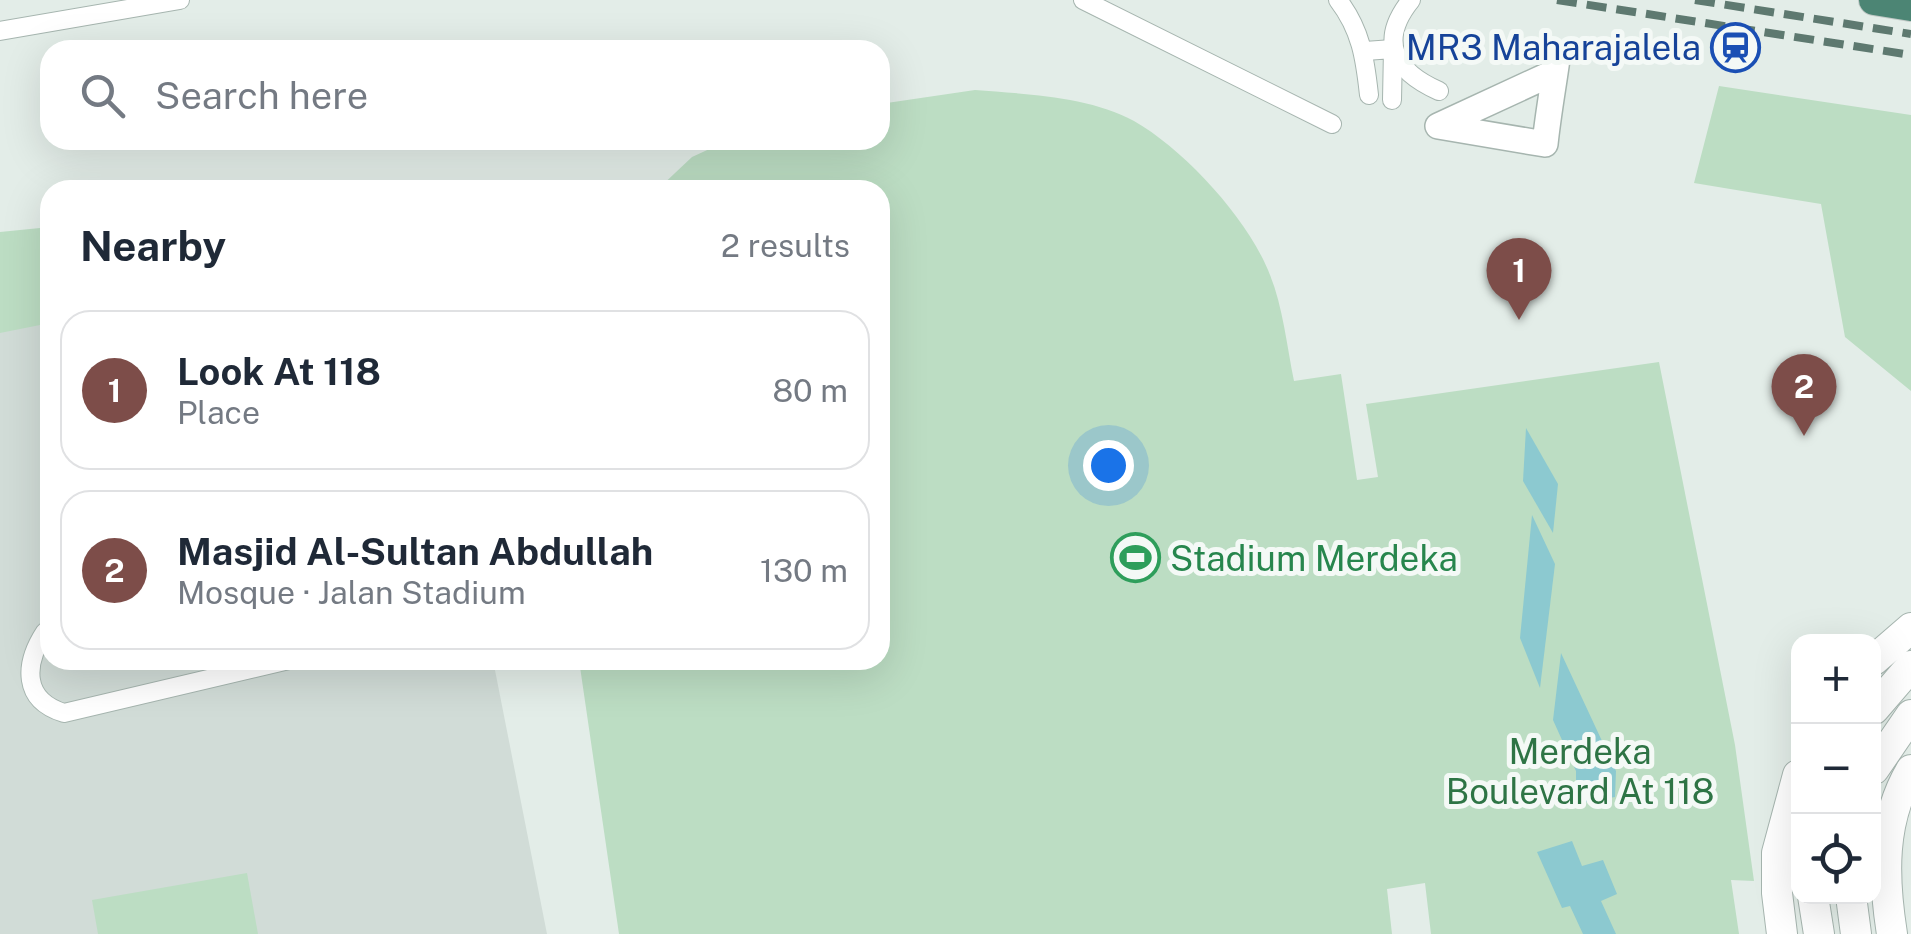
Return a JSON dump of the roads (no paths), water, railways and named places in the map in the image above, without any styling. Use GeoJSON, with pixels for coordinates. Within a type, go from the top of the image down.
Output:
{"type":"FeatureCollection","features":[{"type":"Feature","properties":{"kind":"highway"},"geometry":{"type":"LineString","coordinates":[[1874,0],[1911,6]]}},
{"type":"Feature","properties":{"kind":"street"},"geometry":{"type":"LineString","coordinates":[[1881,654],[1911,628]]}},
{"type":"Feature","properties":{"kind":"street"},"geometry":{"type":"LineString","coordinates":[[1881,700],[1911,666]]}},
{"type":"Feature","properties":{"kind":"street"},"geometry":{"type":"LineString","coordinates":[[1881,759],[1911,716]]}},
{"type":"Feature","properties":{"kind":"street"},"geometry":{"type":"LineString","coordinates":[[1892,934],[1885,838],[1911,770]]}},
{"type":"Feature","properties":{"kind":"street"},"geometry":{"type":"LineString","coordinates":[[1782,934],[1777,854],[1791,801]]}},
{"type":"Feature","properties":{"kind":"street"},"geometry":{"type":"LineString","coordinates":[[1814,904],[1819,934]]}},
{"type":"Feature","properties":{"kind":"street"},"geometry":{"type":"LineString","coordinates":[[1852,904],[1856,934]]}},
{"type":"Feature","properties":{"kind":"lane"},"geometry":{"type":"LineString","coordinates":[[0,31],[180,0]]}},
{"type":"Feature","properties":{"kind":"lane"},"geometry":{"type":"LineString","coordinates":[[1083,0],[1332,124]]}},
{"type":"Feature","properties":{"kind":"lane"},"geometry":{"type":"LineString","coordinates":[[1338,0],[1356,28],[1365,52],[1369,96]]}},
{"type":"Feature","properties":{"kind":"lane"},"geometry":{"type":"LineString","coordinates":[[1392,100],[1392,50],[1397,18],[1411,0]]}},
{"type":"Feature","properties":{"kind":"lane"},"geometry":{"type":"LineString","coordinates":[[1365,52],[1392,50]]}},
{"type":"Feature","properties":{"kind":"lane"},"geometry":{"type":"LineString","coordinates":[[1392,50],[1404,70],[1418,82],[1439,91]]}},
{"type":"Feature","properties":{"kind":"lane"},"geometry":{"type":"LineString","coordinates":[[40,640],[33,650],[29,674],[35,693],[50,709],[64,713],[247,670]]}},
{"type":"Feature","properties":{"kind":"water"},"geometry":{"type":"Polygon","coordinates":[[[1526,428],[1558,484],[1553,533],[1523,481],[1526,428]]]}},
{"type":"Feature","properties":{"kind":"water"},"geometry":{"type":"Polygon","coordinates":[[[1532,515],[1555,564],[1540,688],[1520,638],[1532,515]]]}},
{"type":"Feature","properties":{"kind":"water"},"geometry":{"type":"Polygon","coordinates":[[[1561,653],[1616,771],[1615,797],[1576,804],[1576,771],[1553,720],[1561,653]]]}},
{"type":"Feature","properties":{"kind":"water"},"geometry":{"type":"Polygon","coordinates":[[[1572,841],[1582,866],[1603,860],[1617,894],[1601,901],[1616,934],[1583,934],[1570,906],[1562,908],[1537,852],[1572,841]]]}},
{"type":"Feature","properties":{"kind":"railway"},"geometry":{"type":"LineString","coordinates":[[1557,0],[1911,55]]}},
{"type":"Feature","properties":{"kind":"railway"},"geometry":{"type":"LineString","coordinates":[[1695,0],[1911,34]]}},
{"type":"Feature","properties":{"kind":"place","name":"MR3 Maharajalela"},"geometry":{"type":"Point","coordinates":[1736,47]}},
{"type":"Feature","properties":{"kind":"place","name":"Look At 118"},"geometry":{"type":"Point","coordinates":[1519,320]}},
{"type":"Feature","properties":{"kind":"place","name":"Masjid Al-Sultan Abdullah"},"geometry":{"type":"Point","coordinates":[1804,436]}},
{"type":"Feature","properties":{"kind":"place","name":"Stadium Merdeka"},"geometry":{"type":"Point","coordinates":[1135,558]}},
{"type":"Feature","properties":{"kind":"park label","name":"Merdeka Boulevard At 118"},"geometry":{"type":"Point","coordinates":[1580,771]}}]}
